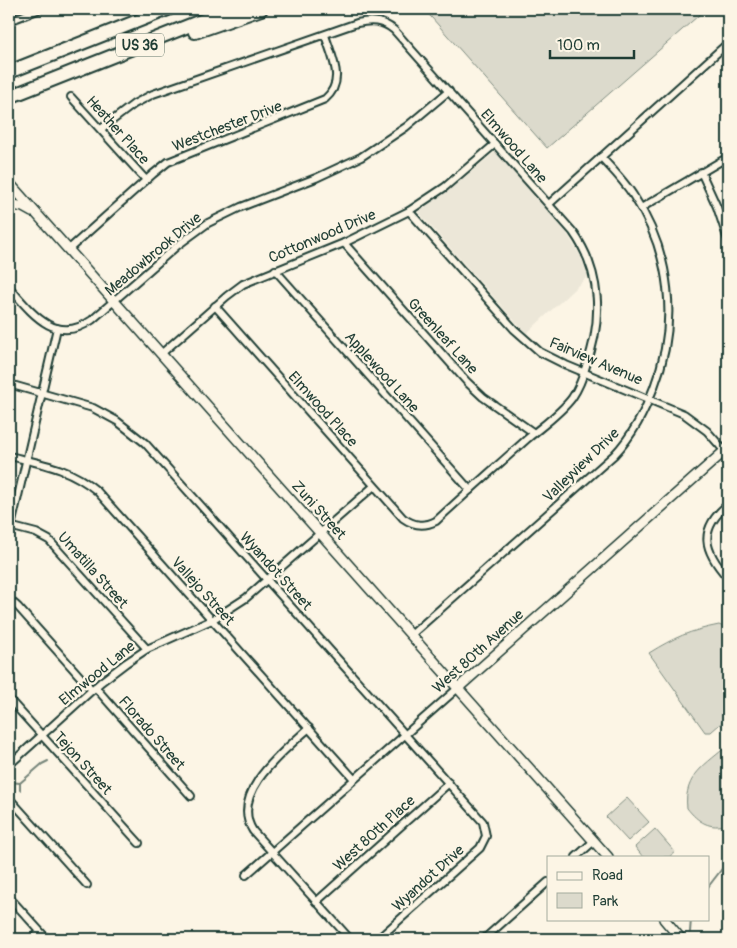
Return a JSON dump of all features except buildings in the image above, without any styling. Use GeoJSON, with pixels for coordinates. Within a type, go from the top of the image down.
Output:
{"type":"FeatureCollection","features":[{"type":"Feature","properties":{"kind":"highway"},"geometry":{"type":"LineString","coordinates":[[9,71],[147,9]]}},
{"type":"Feature","properties":{"kind":"highway","name":"US 36"},"geometry":{"type":"LineString","coordinates":[[9,71],[168,9]]}},
{"type":"Feature","properties":{"kind":"highway"},"geometry":{"type":"LineString","coordinates":[[57,78],[261,9]]}},
{"type":"Feature","properties":{"kind":"highway"},"geometry":{"type":"LineString","coordinates":[[9,88],[144,38],[227,10]]}},
{"type":"Feature","properties":{"kind":"highway","name":"US 36"},"geometry":{"type":"LineString","coordinates":[[9,97],[227,10]]}},
{"type":"Feature","properties":{"kind":"street"},"geometry":{"type":"LineString","coordinates":[[9,21],[40,9]]}},
{"type":"Feature","properties":{"kind":"street","name":"Elmwood Lane"},"geometry":{"type":"LineString","coordinates":[[101,129],[134,104],[153,94],[366,21],[376,21],[386,24],[394,30],[549,204],[576,237],[587,257],[594,277],[598,308],[597,328],[591,354],[584,373],[570,400],[436,521],[426,525],[414,525]]}},
{"type":"Feature","properties":{"kind":"street","name":"Westchester Drive"},"geometry":{"type":"LineString","coordinates":[[68,250],[161,167],[177,158],[324,100],[334,90],[337,77],[325,35]]}},
{"type":"Feature","properties":{"kind":"street"},"geometry":{"type":"LineString","coordinates":[[549,204],[728,43]]}},
{"type":"Feature","properties":{"kind":"street","name":"Meadowbrook Drive"},"geometry":{"type":"LineString","coordinates":[[56,328],[71,329],[80,327],[92,320],[178,245],[208,223],[241,207],[316,178],[361,157],[406,127],[449,91]]}},
{"type":"Feature","properties":{"kind":"street","name":"Heather Place"},"geometry":{"type":"LineString","coordinates":[[71,97],[146,180]]}},
{"type":"Feature","properties":{"kind":"street","name":"Cottonwood Drive"},"geometry":{"type":"LineString","coordinates":[[161,354],[243,284],[344,243],[409,210],[445,187],[495,144]]}},
{"type":"Feature","properties":{"kind":"street","name":"Valleyview Drive"},"geometry":{"type":"LineString","coordinates":[[411,635],[614,455],[630,437],[650,398],[664,356],[668,335],[669,307],[662,259],[653,233],[641,208],[626,186],[601,157]]}},
{"type":"Feature","properties":{"kind":"street"},"geometry":{"type":"LineString","coordinates":[[641,208],[728,157]]}},
{"type":"Feature","properties":{"kind":"street"},"geometry":{"type":"LineString","coordinates":[[701,172],[717,207],[728,240]]}},
{"type":"Feature","properties":{"kind":"street","name":"Zuni Street"},"geometry":{"type":"LineString","coordinates":[[10,185],[607,856]]}},
{"type":"Feature","properties":{"kind":"street"},"geometry":{"type":"LineString","coordinates":[[9,204],[23,207],[38,216]]}},
{"type":"Feature","properties":{"kind":"street","name":"Fairview Avenue"},"geometry":{"type":"LineString","coordinates":[[409,210],[521,336],[540,352],[584,373],[650,398],[690,418],[707,431],[727,452]]}},
{"type":"Feature","properties":{"kind":"street","name":"Greenleaf Lane"},"geometry":{"type":"LineString","coordinates":[[344,243],[467,382],[483,397],[534,433]]}},
{"type":"Feature","properties":{"kind":"street","name":"Applewood Lane"},"geometry":{"type":"LineString","coordinates":[[275,270],[470,490]]}},
{"type":"Feature","properties":{"kind":"street"},"geometry":{"type":"LineString","coordinates":[[9,287],[37,318],[56,328],[9,535]]}},
{"type":"Feature","properties":{"kind":"street","name":"Elmwood Place"},"geometry":{"type":"LineString","coordinates":[[215,306],[403,518],[414,525]]}},
{"type":"Feature","properties":{"kind":"street","name":"Wyandot Street"},"geometry":{"type":"LineString","coordinates":[[9,384],[93,408],[110,416],[131,431],[160,458],[406,734],[480,819],[486,830]]}},
{"type":"Feature","properties":{"kind":"street","name":"West 80th Avenue"},"geometry":{"type":"LineString","coordinates":[[246,875],[727,452]]}},
{"type":"Feature","properties":{"kind":"street","name":"Vallejo Street"},"geometry":{"type":"LineString","coordinates":[[9,456],[63,470],[90,485],[354,779]]}},
{"type":"Feature","properties":{"kind":"street","name":"Elmwood Lane"},"geometry":{"type":"LineString","coordinates":[[9,764],[94,688],[126,663],[147,649],[212,620],[238,604],[268,580],[374,486]]}},
{"type":"Feature","properties":{"kind":"street"},"geometry":{"type":"LineString","coordinates":[[728,504],[713,519],[708,532],[708,542],[712,558],[728,578]]}},
{"type":"Feature","properties":{"kind":"street","name":"Umatilla Street"},"geometry":{"type":"LineString","coordinates":[[10,526],[36,533],[49,540],[147,649]]}},
{"type":"Feature","properties":{"kind":"street","name":"Florado Street"},"geometry":{"type":"LineString","coordinates":[[9,599],[94,688],[191,796]]}},
{"type":"Feature","properties":{"kind":"street","name":"Tejon Street"},"geometry":{"type":"LineString","coordinates":[[9,699],[139,843]]}},
{"type":"Feature","properties":{"kind":"street"},"geometry":{"type":"LineString","coordinates":[[309,728],[268,766],[247,804],[246,817],[249,825],[272,853],[350,939]]}},
{"type":"Feature","properties":{"kind":"street","name":"West 80th Place"},"geometry":{"type":"LineString","coordinates":[[316,902],[448,783]]}},
{"type":"Feature","properties":{"kind":"street"},"geometry":{"type":"LineString","coordinates":[[9,798],[87,885]]}},
{"type":"Feature","properties":{"kind":"street","name":"Wyandot Drive"},"geometry":{"type":"LineString","coordinates":[[378,939],[480,848],[485,840],[486,830]]}},
{"type":"Feature","properties":{"kind":"street"},"geometry":{"type":"LineString","coordinates":[[577,856],[594,840]]}},
{"type":"Feature","properties":{"kind":"street"},"geometry":{"type":"LineString","coordinates":[[484,939],[547,883]]}},
{"type":"Feature","properties":{"kind":"street"},"geometry":{"type":"LineString","coordinates":[[9,897],[47,939]]}},
{"type":"Feature","properties":{"kind":"street"},"geometry":{"type":"LineString","coordinates":[[665,920],[681,939]]}},
{"type":"Feature","properties":{"kind":"street"},"geometry":{"type":"LineString","coordinates":[[32,939],[40,932]]}},
{"type":"Feature","properties":{"kind":"shaded area"},"geometry":{"type":"Polygon","coordinates":[[[494,153],[566,232],[581,257],[588,276],[527,333],[420,214],[420,210],[453,187],[494,153]]]}},
{"type":"Feature","properties":{"kind":"green space"},"geometry":{"type":"Polygon","coordinates":[[[424,9],[706,9],[547,148],[424,9]]]}},
{"type":"Feature","properties":{"kind":"green space"},"geometry":{"type":"Polygon","coordinates":[[[719,625],[728,629],[728,717],[711,732],[705,732],[649,653],[682,635],[719,625]]]}},
{"type":"Feature","properties":{"kind":"green space"},"geometry":{"type":"Polygon","coordinates":[[[728,745],[728,824],[716,826],[705,824],[687,808],[689,787],[698,771],[728,745]]]}},
{"type":"Feature","properties":{"kind":"green space"},"geometry":{"type":"Polygon","coordinates":[[[627,798],[649,822],[628,841],[606,817],[627,798]]]}},
{"type":"Feature","properties":{"kind":"green space"},"geometry":{"type":"Polygon","coordinates":[[[655,829],[675,852],[670,856],[642,856],[635,847],[655,829]]]}},
{"type":"Feature","properties":{"kind":"waterway"},"geometry":{"type":"LineString","coordinates":[[10,782],[20,783],[48,761]]}},
{"type":"Feature","properties":{"kind":"waterway"},"geometry":{"type":"LineString","coordinates":[[20,783],[20,790]]}},
{"type":"Feature","properties":{"kind":"waterway"},"geometry":{"type":"LineString","coordinates":[[710,884],[728,861]]}},
{"type":"Feature","properties":{"kind":"waterway"},"geometry":{"type":"LineString","coordinates":[[690,932],[691,920]]}}]}
